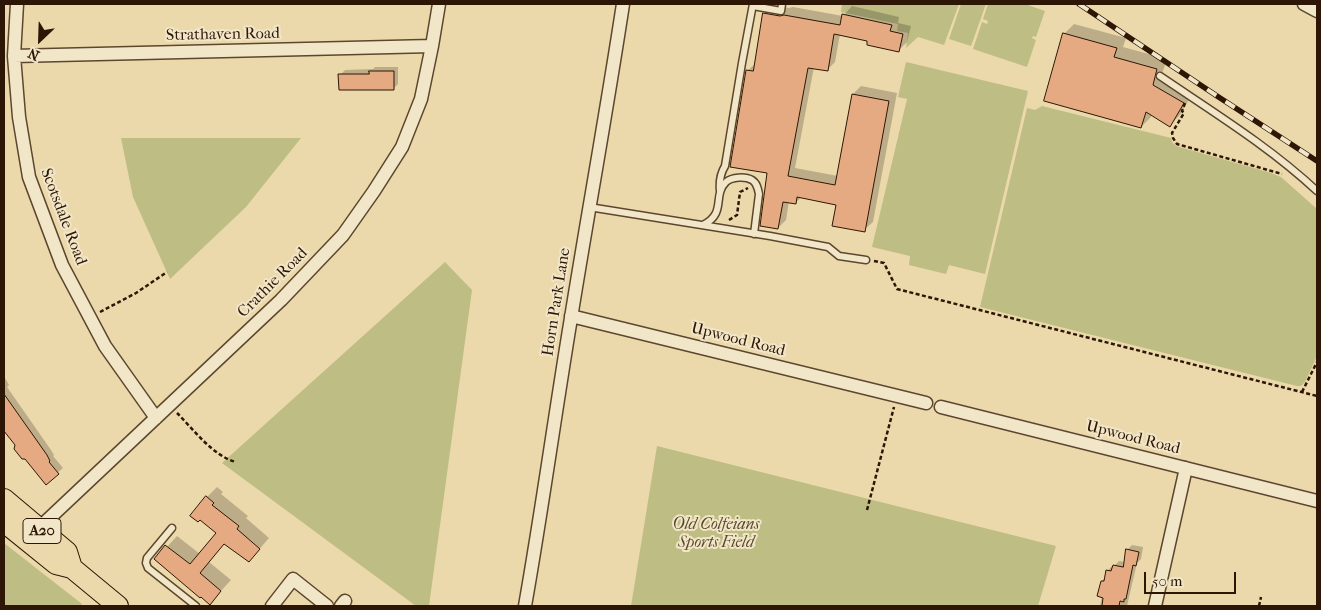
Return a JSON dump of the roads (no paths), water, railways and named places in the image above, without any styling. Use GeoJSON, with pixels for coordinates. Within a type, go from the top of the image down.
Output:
{"type":"FeatureCollection","features":[{"type":"Feature","properties":{"kind":"highway","name":"A20"},"geometry":{"type":"LineString","coordinates":[[4,499],[67,552],[72,568]]}},
{"type":"Feature","properties":{"kind":"highway","name":"A20"},"geometry":{"type":"LineString","coordinates":[[4,522],[56,564],[72,568],[118,606]]}},
{"type":"Feature","properties":{"kind":"street","name":"Scotsdale Road"},"geometry":{"type":"LineString","coordinates":[[17,4],[14,56],[19,117],[29,177],[62,265],[105,346],[156,418]]}},
{"type":"Feature","properties":{"kind":"street","name":"Crathie Road"},"geometry":{"type":"LineString","coordinates":[[39,528],[281,300],[343,235],[402,147],[421,99],[439,4]]}},
{"type":"Feature","properties":{"kind":"street","name":"Horn Park Lane"},"geometry":{"type":"LineString","coordinates":[[525,606],[623,4]]}},
{"type":"Feature","properties":{"kind":"street"},"geometry":{"type":"LineString","coordinates":[[1304,4],[1317,11]]}},
{"type":"Feature","properties":{"kind":"street","name":"Strathaven Road"},"geometry":{"type":"LineString","coordinates":[[14,56],[432,46]]}},
{"type":"Feature","properties":{"kind":"street","name":"Upwood Road"},"geometry":{"type":"LineString","coordinates":[[571,316],[926,403]]}},
{"type":"Feature","properties":{"kind":"street","name":"Upwood Road"},"geometry":{"type":"LineString","coordinates":[[941,407],[1317,501]]}},
{"type":"Feature","properties":{"kind":"street"},"geometry":{"type":"LineString","coordinates":[[1155,606],[1186,468]]}},
{"type":"Feature","properties":{"kind":"street"},"geometry":{"type":"LineString","coordinates":[[272,606],[293,579],[327,606]]}},
{"type":"Feature","properties":{"kind":"lane"},"geometry":{"type":"LineString","coordinates":[[703,225],[711,220],[717,212],[720,191],[719,183],[725,166],[753,5],[781,11],[782,4]]}},
{"type":"Feature","properties":{"kind":"lane"},"geometry":{"type":"LineString","coordinates":[[1160,76],[1258,143],[1317,191]]}},
{"type":"Feature","properties":{"kind":"lane"},"geometry":{"type":"LineString","coordinates":[[725,166],[727,175],[731,180]]}},
{"type":"Feature","properties":{"kind":"lane"},"geometry":{"type":"LineString","coordinates":[[720,191],[726,182],[742,177],[752,180],[756,184],[759,194],[754,234]]}},
{"type":"Feature","properties":{"kind":"lane"},"geometry":{"type":"LineString","coordinates":[[589,207],[828,247],[839,256],[866,260]]}},
{"type":"Feature","properties":{"kind":"lane"},"geometry":{"type":"LineString","coordinates":[[172,528],[146,563],[148,568],[196,606]]}},
{"type":"Feature","properties":{"kind":"railway"},"geometry":{"type":"LineString","coordinates":[[1079,4],[1317,161]]}},
{"type":"Feature","properties":{"kind":"park label","name":"Old Colfeians Sports Field"},"geometry":{"type":"Point","coordinates":[716,534]}}]}
